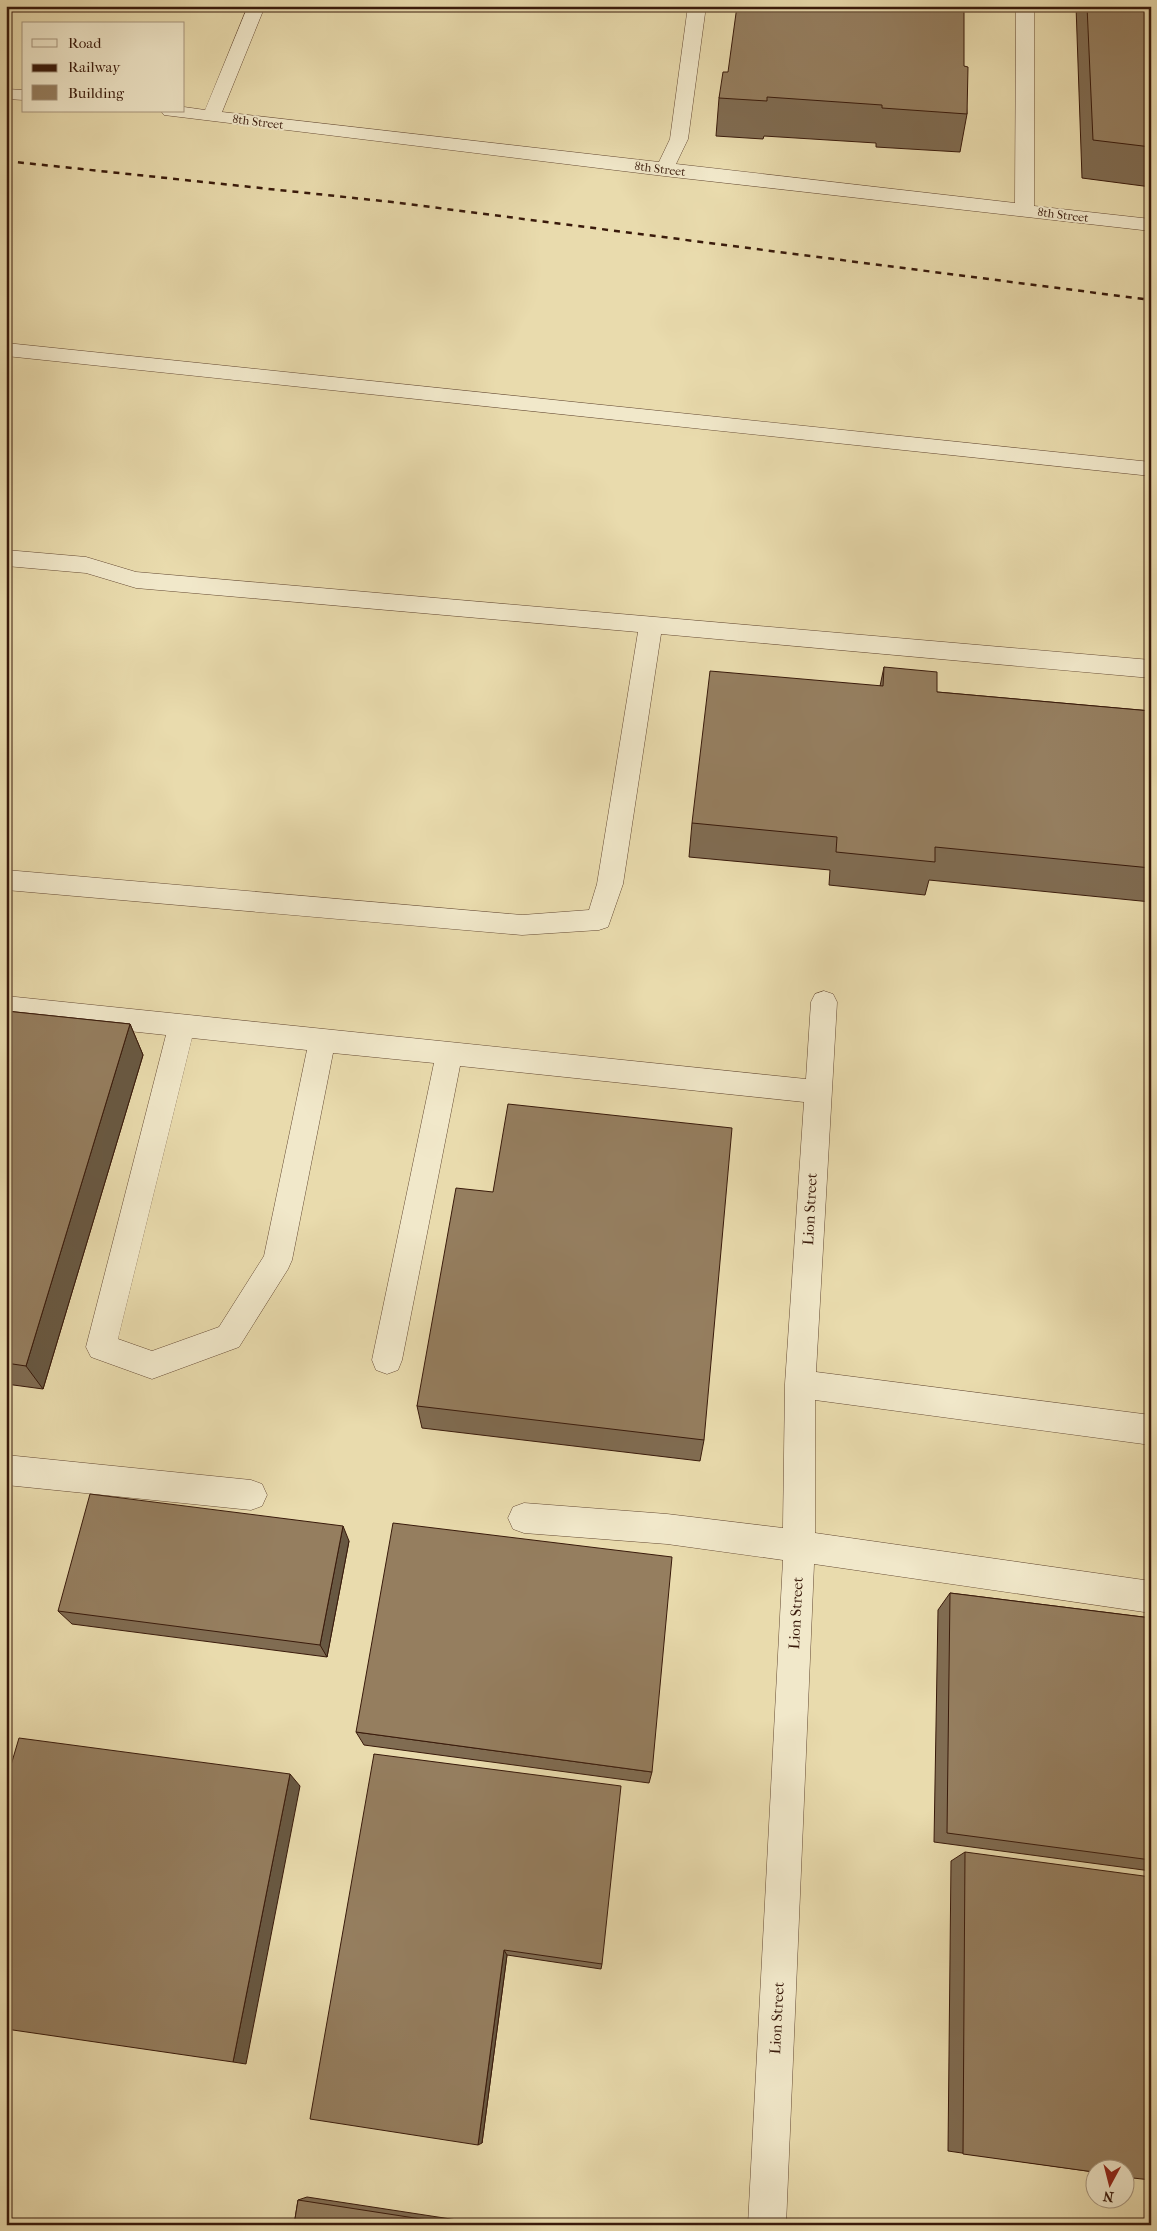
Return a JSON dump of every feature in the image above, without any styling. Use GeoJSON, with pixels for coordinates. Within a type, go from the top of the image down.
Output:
{"type":"FeatureCollection","features":[{"type":"Feature","properties":{"kind":"street"},"geometry":{"type":"LineString","coordinates":[[211,116],[257,6]]}},
{"type":"Feature","properties":{"kind":"street"},"geometry":{"type":"LineString","coordinates":[[664,170],[678,139],[696,6]]}},
{"type":"Feature","properties":{"kind":"street"},"geometry":{"type":"LineString","coordinates":[[1024,210],[1025,6]]}},
{"type":"Feature","properties":{"kind":"street"},"geometry":{"type":"LineString","coordinates":[[6,94],[22,95]]}},
{"type":"Feature","properties":{"kind":"street","name":"8th Street"},"geometry":{"type":"LineString","coordinates":[[178,112],[664,170],[1151,225]]}},
{"type":"Feature","properties":{"kind":"street"},"geometry":{"type":"LineString","coordinates":[[6,349],[1151,469]]}},
{"type":"Feature","properties":{"kind":"street"},"geometry":{"type":"LineString","coordinates":[[6,558],[86,565],[136,580],[1151,669]]}},
{"type":"Feature","properties":{"kind":"street"},"geometry":{"type":"LineString","coordinates":[[6,880],[522,925],[599,920],[610,884],[651,625]]}},
{"type":"Feature","properties":{"kind":"street","name":"Lion Street"},"geometry":{"type":"LineString","coordinates":[[769,2224],[799,1546],[800,1384],[824,1002]]}},
{"type":"Feature","properties":{"kind":"street"},"geometry":{"type":"LineString","coordinates":[[6,1007],[818,1092]]}},
{"type":"Feature","properties":{"kind":"street"},"geometry":{"type":"LineString","coordinates":[[182,1026],[101,1347],[152,1366],[229,1337],[278,1260],[322,1041]]}},
{"type":"Feature","properties":{"kind":"street"},"geometry":{"type":"LineString","coordinates":[[387,1360],[449,1054]]}},
{"type":"Feature","properties":{"kind":"street"},"geometry":{"type":"LineString","coordinates":[[800,1384],[1151,1430]]}},
{"type":"Feature","properties":{"kind":"street"},"geometry":{"type":"LineString","coordinates":[[6,1471],[251,1495]]}},
{"type":"Feature","properties":{"kind":"street"},"geometry":{"type":"LineString","coordinates":[[524,1518],[667,1529],[799,1546],[1151,1597]]}},
{"type":"Feature","properties":{"kind":"building"},"geometry":{"type":"Polygon","coordinates":[[[737,6],[964,6],[964,66],[968,67],[967,114],[882,108],[882,105],[767,97],[767,101],[719,98],[723,72],[728,72],[737,6]]]}},
{"type":"Feature","properties":{"kind":"building"},"geometry":{"type":"Polygon","coordinates":[[[1087,6],[1151,6],[1151,147],[1093,140],[1087,6]]]}},
{"type":"Feature","properties":{"kind":"building"},"geometry":{"type":"Polygon","coordinates":[[[884,667],[937,672],[937,692],[1151,711],[1151,868],[935,847],[935,862],[836,852],[837,837],[692,823],[710,671],[883,686],[884,667]]]}},
{"type":"Feature","properties":{"kind":"building"},"geometry":{"type":"Polygon","coordinates":[[[6,1011],[130,1024],[26,1366],[6,1363],[6,1011]]]}},
{"type":"Feature","properties":{"kind":"building"},"geometry":{"type":"Polygon","coordinates":[[[508,1104],[732,1128],[704,1440],[417,1406],[456,1188],[493,1192],[508,1104]]]}},
{"type":"Feature","properties":{"kind":"building"},"geometry":{"type":"Polygon","coordinates":[[[90,1494],[343,1526],[320,1645],[58,1611],[90,1494]]]}},
{"type":"Feature","properties":{"kind":"building"},"geometry":{"type":"Polygon","coordinates":[[[393,1523],[672,1557],[652,1772],[356,1732],[393,1523]]]}},
{"type":"Feature","properties":{"kind":"building"},"geometry":{"type":"Polygon","coordinates":[[[950,1593],[1151,1618],[1151,1860],[947,1833],[950,1593]]]}},
{"type":"Feature","properties":{"kind":"building"},"geometry":{"type":"Polygon","coordinates":[[[19,1738],[290,1774],[233,2062],[6,2029],[6,1782],[19,1738]]]}},
{"type":"Feature","properties":{"kind":"building"},"geometry":{"type":"Polygon","coordinates":[[[374,1754],[621,1786],[602,1964],[504,1950],[478,2145],[310,2119],[374,1754]]]}},
{"type":"Feature","properties":{"kind":"building"},"geometry":{"type":"Polygon","coordinates":[[[965,1852],[1151,1877],[1151,2180],[1134,2178],[1134,2158],[1084,2158],[1084,2171],[963,2154],[965,1852]]]}},
{"type":"Feature","properties":{"kind":"building"},"geometry":{"type":"Polygon","coordinates":[[[298,2200],[460,2225],[294,2225],[298,2200]]]}},
{"type":"Feature","properties":{"kind":"railway"},"geometry":{"type":"LineString","coordinates":[[6,161],[392,202],[1151,300]]}}]}
